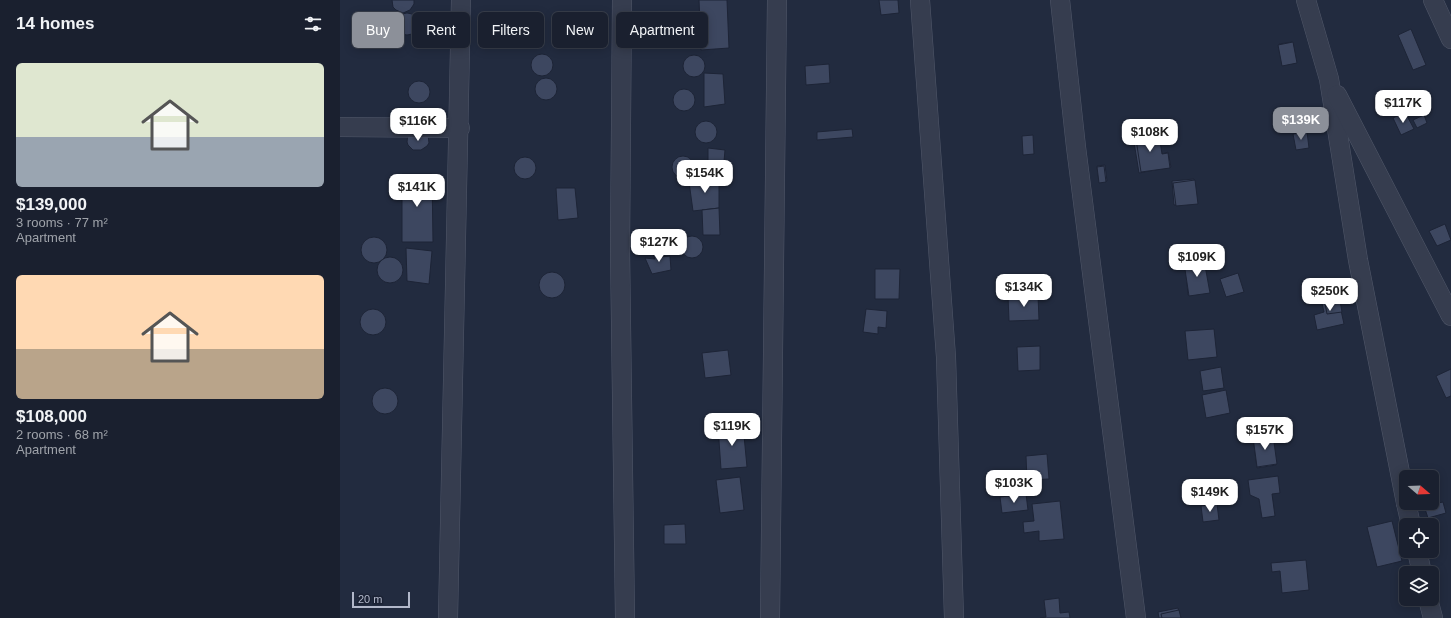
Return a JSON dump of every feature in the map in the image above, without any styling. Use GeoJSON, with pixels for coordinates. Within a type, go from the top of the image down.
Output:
{"type":"FeatureCollection","features":[{"type":"Feature","properties":{"kind":"street"},"geometry":{"type":"LineString","coordinates":[[448,618],[460,128],[461,0]]}},
{"type":"Feature","properties":{"kind":"street"},"geometry":{"type":"LineString","coordinates":[[622,0],[620,249],[626,618]]}},
{"type":"Feature","properties":{"kind":"street"},"geometry":{"type":"LineString","coordinates":[[770,618],[777,0]]}},
{"type":"Feature","properties":{"kind":"street"},"geometry":{"type":"LineString","coordinates":[[920,0],[946,357],[954,618]]}},
{"type":"Feature","properties":{"kind":"street"},"geometry":{"type":"LineString","coordinates":[[1060,0],[1076,147],[1136,618]]}},
{"type":"Feature","properties":{"kind":"street"},"geometry":{"type":"LineString","coordinates":[[1306,0],[1329,79],[1358,260],[1399,470]]}},
{"type":"Feature","properties":{"kind":"street"},"geometry":{"type":"LineString","coordinates":[[1433,0],[1451,39]]}},
{"type":"Feature","properties":{"kind":"street"},"geometry":{"type":"LineString","coordinates":[[1329,79],[1451,316]]}},
{"type":"Feature","properties":{"kind":"street"},"geometry":{"type":"LineString","coordinates":[[340,127],[460,128]]}},
{"type":"Feature","properties":{"kind":"street"},"geometry":{"type":"LineString","coordinates":[[1430,606],[1433,618]]}},
{"type":"Feature","properties":{"kind":"building"},"geometry":{"type":"Polygon","coordinates":[[[392,0],[414,0],[414,4],[410,10],[404,13],[396,10],[393,7],[392,0]]]}},
{"type":"Feature","properties":{"kind":"building"},"geometry":{"type":"Polygon","coordinates":[[[699,0],[727,0],[729,48],[701,50],[701,48],[708,48],[708,12],[699,12],[699,0]]]}},
{"type":"Feature","properties":{"kind":"building"},"geometry":{"type":"Polygon","coordinates":[[[879,0],[898,0],[899,13],[881,15],[879,0]]]}},
{"type":"Feature","properties":{"kind":"building"},"geometry":{"type":"Polygon","coordinates":[[[404,14],[411,14],[412,34],[404,34],[404,14]]]}},
{"type":"Feature","properties":{"kind":"building"},"geometry":{"type":"Polygon","coordinates":[[[1411,29],[1426,65],[1413,70],[1398,35],[1411,29]]]}},
{"type":"Feature","properties":{"kind":"building"},"geometry":{"type":"Polygon","coordinates":[[[1292,42],[1296,63],[1282,65],[1279,44],[1292,42]]]}},
{"type":"Feature","properties":{"kind":"building"},"geometry":{"type":"Polygon","coordinates":[[[1293,42],[1297,63],[1282,66],[1278,45],[1293,42]]]}},
{"type":"Feature","properties":{"kind":"building"},"geometry":{"type":"Polygon","coordinates":[[[542,54],[550,57],[553,65],[550,73],[542,76],[534,73],[531,65],[534,57],[542,54]]]}},
{"type":"Feature","properties":{"kind":"building"},"geometry":{"type":"Polygon","coordinates":[[[694,55],[702,58],[705,66],[702,74],[694,77],[686,74],[683,66],[686,58],[694,55]]]}},
{"type":"Feature","properties":{"kind":"building"},"geometry":{"type":"Polygon","coordinates":[[[829,64],[830,83],[806,85],[805,66],[829,64]]]}},
{"type":"Feature","properties":{"kind":"building"},"geometry":{"type":"Polygon","coordinates":[[[704,73],[723,74],[725,104],[704,107],[704,73]]]}},
{"type":"Feature","properties":{"kind":"building"},"geometry":{"type":"Polygon","coordinates":[[[546,78],[554,81],[557,89],[554,97],[546,100],[538,97],[535,89],[538,81],[546,78]]]}},
{"type":"Feature","properties":{"kind":"building"},"geometry":{"type":"Polygon","coordinates":[[[419,81],[427,84],[430,92],[427,100],[419,103],[411,100],[408,92],[411,84],[419,81]]]}},
{"type":"Feature","properties":{"kind":"building"},"geometry":{"type":"Polygon","coordinates":[[[684,89],[692,92],[695,100],[692,108],[684,111],[676,108],[673,100],[676,92],[684,89]]]}},
{"type":"Feature","properties":{"kind":"building"},"geometry":{"type":"Polygon","coordinates":[[[1405,112],[1414,129],[1401,135],[1393,118],[1405,112]]]}},
{"type":"Feature","properties":{"kind":"building"},"geometry":{"type":"Polygon","coordinates":[[[1424,115],[1427,123],[1417,128],[1413,120],[1424,115]]]}},
{"type":"Feature","properties":{"kind":"building"},"geometry":{"type":"Polygon","coordinates":[[[706,121],[714,124],[717,132],[714,140],[706,143],[698,140],[695,132],[698,124],[706,121]]]}},
{"type":"Feature","properties":{"kind":"building"},"geometry":{"type":"Polygon","coordinates":[[[852,129],[853,137],[817,140],[817,132],[852,129]]]}},
{"type":"Feature","properties":{"kind":"building"},"geometry":{"type":"Polygon","coordinates":[[[1158,132],[1162,154],[1168,152],[1171,167],[1139,173],[1133,136],[1158,132]]]}},
{"type":"Feature","properties":{"kind":"building"},"geometry":{"type":"Polygon","coordinates":[[[1307,132],[1309,148],[1296,150],[1293,134],[1307,132]]]}},
{"type":"Feature","properties":{"kind":"building"},"geometry":{"type":"Polygon","coordinates":[[[408,134],[428,135],[429,143],[421,150],[413,150],[407,142],[408,134]]]}},
{"type":"Feature","properties":{"kind":"building"},"geometry":{"type":"Polygon","coordinates":[[[1033,135],[1034,154],[1023,155],[1022,136],[1033,135]]]}},
{"type":"Feature","properties":{"kind":"building"},"geometry":{"type":"Polygon","coordinates":[[[1159,135],[1162,154],[1168,153],[1170,168],[1141,172],[1136,139],[1159,135]]]}},
{"type":"Feature","properties":{"kind":"building"},"geometry":{"type":"Polygon","coordinates":[[[708,148],[725,150],[723,173],[708,174],[708,148]]]}},
{"type":"Feature","properties":{"kind":"building"},"geometry":{"type":"Polygon","coordinates":[[[683,156],[691,159],[694,167],[691,175],[683,178],[675,175],[672,167],[675,159],[683,156]]]}},
{"type":"Feature","properties":{"kind":"building"},"geometry":{"type":"Polygon","coordinates":[[[525,157],[533,160],[536,168],[533,176],[525,179],[517,176],[514,168],[517,160],[525,157]]]}},
{"type":"Feature","properties":{"kind":"building"},"geometry":{"type":"Polygon","coordinates":[[[1105,165],[1107,181],[1099,181],[1097,166],[1105,165]]]}},
{"type":"Feature","properties":{"kind":"building"},"geometry":{"type":"Polygon","coordinates":[[[1104,166],[1106,182],[1099,183],[1097,167],[1104,166]]]}},
{"type":"Feature","properties":{"kind":"building"},"geometry":{"type":"Polygon","coordinates":[[[402,174],[432,174],[433,242],[402,242],[402,174]]]}},
{"type":"Feature","properties":{"kind":"building"},"geometry":{"type":"Polygon","coordinates":[[[719,177],[719,208],[693,211],[689,182],[719,177]]]}},
{"type":"Feature","properties":{"kind":"building"},"geometry":{"type":"Polygon","coordinates":[[[1194,179],[1196,203],[1174,205],[1172,181],[1194,179]]]}},
{"type":"Feature","properties":{"kind":"building"},"geometry":{"type":"Polygon","coordinates":[[[1195,180],[1198,204],[1176,206],[1173,183],[1195,180]]]}},
{"type":"Feature","properties":{"kind":"building"},"geometry":{"type":"Polygon","coordinates":[[[556,188],[575,188],[578,218],[558,220],[556,188]]]}},
{"type":"Feature","properties":{"kind":"building"},"geometry":{"type":"Polygon","coordinates":[[[719,208],[720,235],[703,235],[702,210],[719,208]]]}},
{"type":"Feature","properties":{"kind":"building"},"geometry":{"type":"Polygon","coordinates":[[[1445,224],[1451,240],[1437,246],[1429,231],[1445,224]]]}},
{"type":"Feature","properties":{"kind":"building"},"geometry":{"type":"Polygon","coordinates":[[[692,236],[700,239],[703,247],[700,255],[692,258],[684,255],[681,247],[684,239],[692,236]]]}},
{"type":"Feature","properties":{"kind":"building"},"geometry":{"type":"Polygon","coordinates":[[[374,237],[383,241],[387,250],[383,259],[374,263],[365,259],[361,250],[365,241],[374,237]]]}},
{"type":"Feature","properties":{"kind":"building"},"geometry":{"type":"Polygon","coordinates":[[[406,248],[432,251],[429,284],[407,281],[406,248]]]}},
{"type":"Feature","properties":{"kind":"building"},"geometry":{"type":"Polygon","coordinates":[[[660,250],[661,257],[670,256],[671,270],[652,274],[645,258],[655,259],[652,252],[660,250]]]}},
{"type":"Feature","properties":{"kind":"building"},"geometry":{"type":"Polygon","coordinates":[[[390,257],[399,261],[403,270],[399,279],[390,283],[381,279],[377,270],[381,261],[390,257]]]}},
{"type":"Feature","properties":{"kind":"building"},"geometry":{"type":"Polygon","coordinates":[[[1203,258],[1206,293],[1188,295],[1185,260],[1203,258]]]}},
{"type":"Feature","properties":{"kind":"building"},"geometry":{"type":"Polygon","coordinates":[[[1204,260],[1210,293],[1189,296],[1184,263],[1204,260]]]}},
{"type":"Feature","properties":{"kind":"building"},"geometry":{"type":"Polygon","coordinates":[[[875,269],[900,269],[899,299],[875,299],[875,269]]]}},
{"type":"Feature","properties":{"kind":"building"},"geometry":{"type":"Polygon","coordinates":[[[552,272],[561,276],[565,285],[561,294],[552,298],[543,294],[539,285],[543,276],[552,272]]]}},
{"type":"Feature","properties":{"kind":"building"},"geometry":{"type":"Polygon","coordinates":[[[1238,273],[1244,292],[1226,297],[1220,279],[1238,273]]]}},
{"type":"Feature","properties":{"kind":"building"},"geometry":{"type":"Polygon","coordinates":[[[1337,292],[1344,324],[1317,330],[1314,315],[1324,312],[1320,295],[1337,292]]]}},
{"type":"Feature","properties":{"kind":"building"},"geometry":{"type":"Polygon","coordinates":[[[1038,295],[1039,320],[1009,321],[1008,296],[1038,295]]]}},
{"type":"Feature","properties":{"kind":"building"},"geometry":{"type":"Polygon","coordinates":[[[1339,295],[1342,312],[1327,314],[1324,298],[1339,295]]]}},
{"type":"Feature","properties":{"kind":"building"},"geometry":{"type":"Polygon","coordinates":[[[373,309],[382,313],[386,322],[382,331],[373,335],[364,331],[360,322],[364,313],[373,309]]]}},
{"type":"Feature","properties":{"kind":"building"},"geometry":{"type":"Polygon","coordinates":[[[866,309],[887,311],[886,328],[878,327],[878,334],[863,332],[866,309]]]}},
{"type":"Feature","properties":{"kind":"building"},"geometry":{"type":"Polygon","coordinates":[[[1214,329],[1217,357],[1188,360],[1185,331],[1214,329]]]}},
{"type":"Feature","properties":{"kind":"building"},"geometry":{"type":"Polygon","coordinates":[[[1040,346],[1040,370],[1018,371],[1017,347],[1040,346]]]}},
{"type":"Feature","properties":{"kind":"building"},"geometry":{"type":"Polygon","coordinates":[[[728,350],[731,375],[705,378],[702,353],[728,350]]]}},
{"type":"Feature","properties":{"kind":"building"},"geometry":{"type":"Polygon","coordinates":[[[1221,367],[1224,388],[1203,391],[1200,371],[1221,367]]]}},
{"type":"Feature","properties":{"kind":"building"},"geometry":{"type":"Polygon","coordinates":[[[1451,369],[1451,396],[1446,398],[1436,376],[1451,369]]]}},
{"type":"Feature","properties":{"kind":"building"},"geometry":{"type":"Polygon","coordinates":[[[385,388],[394,392],[398,401],[394,410],[385,414],[376,410],[372,401],[376,392],[385,388]]]}},
{"type":"Feature","properties":{"kind":"building"},"geometry":{"type":"Polygon","coordinates":[[[1226,390],[1230,413],[1206,418],[1202,395],[1226,390]]]}},
{"type":"Feature","properties":{"kind":"building"},"geometry":{"type":"Polygon","coordinates":[[[1270,418],[1276,465],[1257,468],[1251,421],[1270,418]]]}},
{"type":"Feature","properties":{"kind":"building"},"geometry":{"type":"Polygon","coordinates":[[[1269,419],[1271,432],[1254,435],[1251,422],[1269,419]]]}},
{"type":"Feature","properties":{"kind":"building"},"geometry":{"type":"Polygon","coordinates":[[[743,425],[747,467],[721,469],[718,427],[743,425]]]}},
{"type":"Feature","properties":{"kind":"building"},"geometry":{"type":"Polygon","coordinates":[[[1273,435],[1277,464],[1257,467],[1253,437],[1273,435]]]}},
{"type":"Feature","properties":{"kind":"building"},"geometry":{"type":"Polygon","coordinates":[[[1047,454],[1049,479],[1027,480],[1026,456],[1047,454]]]}},
{"type":"Feature","properties":{"kind":"building"},"geometry":{"type":"Polygon","coordinates":[[[1278,476],[1280,493],[1272,494],[1275,516],[1262,518],[1259,499],[1250,495],[1248,480],[1278,476]]]}},
{"type":"Feature","properties":{"kind":"building"},"geometry":{"type":"Polygon","coordinates":[[[740,477],[744,510],[720,513],[716,480],[740,477]]]}},
{"type":"Feature","properties":{"kind":"building"},"geometry":{"type":"Polygon","coordinates":[[[1026,494],[1028,510],[1002,513],[1000,497],[1026,494]]]}},
{"type":"Feature","properties":{"kind":"building"},"geometry":{"type":"Polygon","coordinates":[[[1060,501],[1064,539],[1039,541],[1039,531],[1024,533],[1023,522],[1034,521],[1032,504],[1060,501]]]}},
{"type":"Feature","properties":{"kind":"building"},"geometry":{"type":"Polygon","coordinates":[[[1443,502],[1446,513],[1428,518],[1425,510],[1439,510],[1439,503],[1443,502]]]}},
{"type":"Feature","properties":{"kind":"building"},"geometry":{"type":"Polygon","coordinates":[[[1217,504],[1219,520],[1203,522],[1201,506],[1217,504]]]}},
{"type":"Feature","properties":{"kind":"building"},"geometry":{"type":"Polygon","coordinates":[[[1392,521],[1399,549],[1399,558],[1401,558],[1402,561],[1377,567],[1367,527],[1392,521]]]}},
{"type":"Feature","properties":{"kind":"building"},"geometry":{"type":"Polygon","coordinates":[[[685,524],[686,544],[664,544],[664,525],[685,524]]]}},
{"type":"Feature","properties":{"kind":"building"},"geometry":{"type":"Polygon","coordinates":[[[1306,560],[1309,590],[1282,593],[1280,571],[1272,572],[1271,563],[1306,560]]]}},
{"type":"Feature","properties":{"kind":"building"},"geometry":{"type":"Polygon","coordinates":[[[1059,598],[1060,613],[1069,612],[1070,618],[1040,618],[1046,617],[1044,600],[1059,598]]]}},
{"type":"Feature","properties":{"kind":"building"},"geometry":{"type":"Polygon","coordinates":[[[1178,608],[1180,618],[1159,618],[1158,612],[1178,608]]]}},
{"type":"Feature","properties":{"kind":"building"},"geometry":{"type":"Polygon","coordinates":[[[1179,610],[1181,618],[1162,618],[1161,614],[1179,610]]]}}]}
